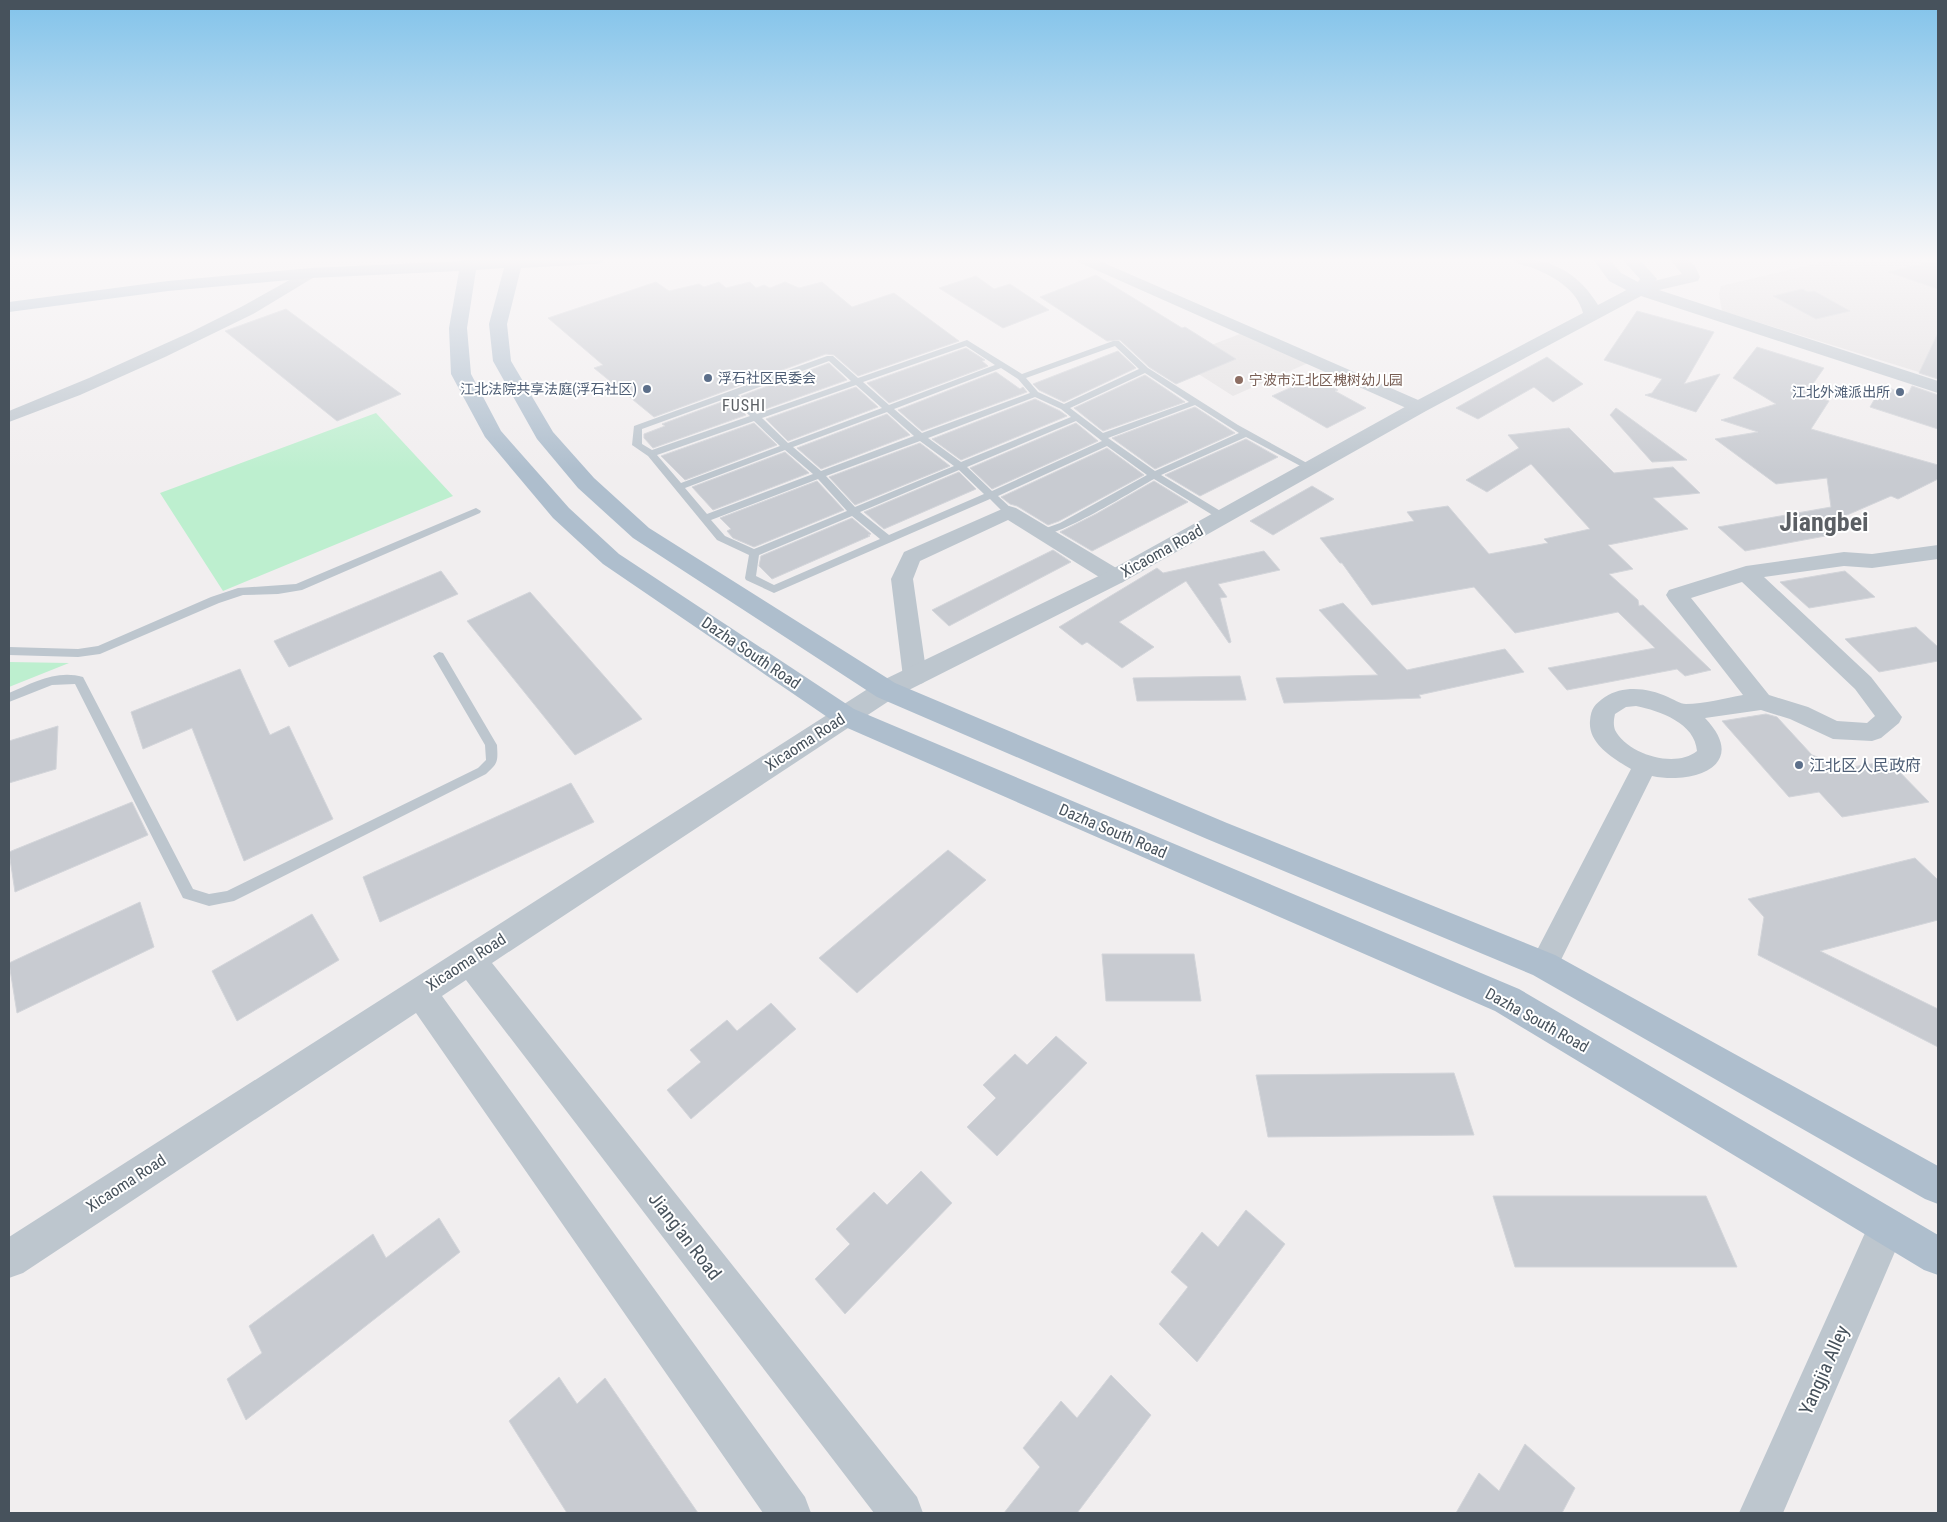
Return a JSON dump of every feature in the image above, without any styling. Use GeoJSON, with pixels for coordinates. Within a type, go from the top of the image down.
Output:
{"type":"FeatureCollection","features":[{"type":"Feature","properties":{"kind":"main road","name":"Dazha South Road"},"geometry":{"type":"LineString","coordinates":[[458,330],[461,374],[492,433],[561,513],[611,558],[845,716],[1507,1000],[1938,1256]]}},
{"type":"Feature","properties":{"kind":"main road"},"geometry":{"type":"LineString","coordinates":[[499,330],[502,361],[544,435],[586,483],[641,533],[886,690],[1216,831],[1544,966],[1938,1186]]}},
{"type":"Feature","properties":{"kind":"street"},"geometry":{"type":"LineString","coordinates":[[9,417],[130,367],[207,330]]}},
{"type":"Feature","properties":{"kind":"street"},"geometry":{"type":"LineString","coordinates":[[1245,330],[1420,407]]}},
{"type":"Feature","properties":{"kind":"street","name":"Xicaoma Road"},"geometry":{"type":"LineString","coordinates":[[9,1260],[886,690],[1115,577],[1420,407],[1565,330]]}},
{"type":"Feature","properties":{"kind":"street"},"geometry":{"type":"LineString","coordinates":[[1762,330],[1938,387]]}},
{"type":"Feature","properties":{"kind":"street"},"geometry":{"type":"LineString","coordinates":[[915,677],[902,579],[911,558],[1009,512],[1115,577]]}},
{"type":"Feature","properties":{"kind":"street"},"geometry":{"type":"LineString","coordinates":[[1760,701],[1677,595],[1746,573],[1844,559],[1872,561],[1938,552]]}},
{"type":"Feature","properties":{"kind":"street"},"geometry":{"type":"LineString","coordinates":[[1682,713],[1760,701],[1798,713],[1833,730],[1872,732],[1890,717],[1864,683],[1746,573]]}},
{"type":"Feature","properties":{"kind":"street"},"geometry":{"type":"LineString","coordinates":[[1636,697],[1658,702],[1682,713],[1695,721],[1705,734],[1710,745],[1710,755],[1701,764],[1685,770],[1665,770],[1645,765],[1625,754],[1609,740],[1602,726],[1603,710],[1620,699],[1636,697]]}},
{"type":"Feature","properties":{"kind":"street"},"geometry":{"type":"LineString","coordinates":[[1544,966],[1645,765]]}},
{"type":"Feature","properties":{"kind":"street","name":"Jiang'an Road"},"geometry":{"type":"LineString","coordinates":[[470,960],[901,1513]]}},
{"type":"Feature","properties":{"kind":"street"},"geometry":{"type":"LineString","coordinates":[[420,992],[789,1513]]}},
{"type":"Feature","properties":{"kind":"street","name":"Yangjia Alley"},"geometry":{"type":"LineString","coordinates":[[1761,1513],[1887,1226]]}},
{"type":"Feature","properties":{"kind":"lane"},"geometry":{"type":"LineString","coordinates":[[1021,377],[1116,343],[1146,370],[1247,433],[1311,468]]}},
{"type":"Feature","properties":{"kind":"lane"},"geometry":{"type":"LineString","coordinates":[[651,454],[967,344],[1021,377],[1035,394],[1064,407],[1104,440],[1154,475],[1223,517]]}},
{"type":"Feature","properties":{"kind":"lane"},"geometry":{"type":"LineString","coordinates":[[1009,512],[959,465],[922,438],[830,358],[637,428],[637,445],[651,454],[721,538],[754,553],[854,512],[959,465],[1078,418]]}},
{"type":"Feature","properties":{"kind":"lane"},"geometry":{"type":"LineString","coordinates":[[680,488],[1002,365]]}},
{"type":"Feature","properties":{"kind":"lane"},"geometry":{"type":"LineString","coordinates":[[1064,407],[1146,370]]}},
{"type":"Feature","properties":{"kind":"lane"},"geometry":{"type":"LineString","coordinates":[[732,394],[820,476],[854,512],[888,540]]}},
{"type":"Feature","properties":{"kind":"lane"},"geometry":{"type":"LineString","coordinates":[[706,518],[1035,394]]}},
{"type":"Feature","properties":{"kind":"lane"},"geometry":{"type":"LineString","coordinates":[[754,553],[750,578],[774,589],[991,494],[1104,440],[1196,402]]}},
{"type":"Feature","properties":{"kind":"lane"},"geometry":{"type":"LineString","coordinates":[[1042,533],[1064,525],[1154,475],[1247,433]]}},
{"type":"Feature","properties":{"kind":"lane"},"geometry":{"type":"LineString","coordinates":[[9,651],[78,652],[100,650],[215,600],[242,591],[278,590],[298,587],[476,511]]}},
{"type":"Feature","properties":{"kind":"lane"},"geometry":{"type":"LineString","coordinates":[[9,698],[52,680],[70,677],[79,680],[188,894],[209,900],[229,897],[482,771],[492,761],[491,745],[439,656]]}},
{"type":"Feature","properties":{"kind":"shaded area"},"geometry":{"type":"Polygon","coordinates":[[[1783,330],[1938,330],[1938,378],[1783,330]]]}},
{"type":"Feature","properties":{"kind":"shaded area","name":"宁波市江北区槐树幼儿园"},"geometry":{"type":"Polygon","coordinates":[[[1245,332],[1308,363],[1233,396],[1175,359],[1245,332]]]}},
{"type":"Feature","properties":{"kind":"green space"},"geometry":{"type":"Polygon","coordinates":[[[376,413],[453,496],[223,591],[160,493],[376,413]]]}},
{"type":"Feature","properties":{"kind":"green space"},"geometry":{"type":"Polygon","coordinates":[[[9,662],[69,663],[9,687],[9,662]]]}},
{"type":"Feature","properties":{"kind":"building"},"geometry":{"type":"Polygon","coordinates":[[[314,330],[401,394],[337,421],[225,331],[314,330]]]}},
{"type":"Feature","properties":{"kind":"building"},"geometry":{"type":"Polygon","coordinates":[[[562,330],[944,330],[959,341],[858,376],[834,355],[826,354],[654,417],[594,368],[603,365],[562,330]]]}},
{"type":"Feature","properties":{"kind":"building"},"geometry":{"type":"Polygon","coordinates":[[[1090,330],[1190,330],[1236,359],[1176,384],[1149,367],[1120,340],[1107,341],[1090,330]]]}},
{"type":"Feature","properties":{"kind":"building"},"geometry":{"type":"Polygon","coordinates":[[[1624,330],[1707,330],[1714,332],[1684,384],[1720,374],[1696,412],[1645,395],[1652,393],[1662,379],[1604,360],[1624,330]]]}},
{"type":"Feature","properties":{"kind":"building"},"geometry":{"type":"Polygon","coordinates":[[[1938,333],[1938,379],[1919,373],[1938,333]]]}},
{"type":"Feature","properties":{"kind":"building"},"geometry":{"type":"Polygon","coordinates":[[[1757,347],[1824,368],[1806,394],[1829,401],[1811,429],[1938,465],[1938,479],[1898,499],[1891,496],[1824,525],[1836,534],[1745,551],[1718,527],[1831,507],[1827,478],[1776,484],[1715,439],[1758,432],[1721,420],[1776,404],[1733,378],[1757,347]]]}},
{"type":"Feature","properties":{"kind":"building"},"geometry":{"type":"Polygon","coordinates":[[[966,348],[985,360],[982,361],[988,366],[889,403],[867,383],[966,348]]]}},
{"type":"Feature","properties":{"kind":"building"},"geometry":{"type":"Polygon","coordinates":[[[1118,351],[1136,368],[1064,402],[1039,390],[1033,384],[1118,351]]]}},
{"type":"Feature","properties":{"kind":"building"},"geometry":{"type":"Polygon","coordinates":[[[1547,357],[1583,384],[1553,402],[1534,387],[1478,419],[1456,408],[1547,357]]]}},
{"type":"Feature","properties":{"kind":"building"},"geometry":{"type":"Polygon","coordinates":[[[829,363],[847,380],[757,412],[741,396],[829,363]]]}},
{"type":"Feature","properties":{"kind":"building"},"geometry":{"type":"Polygon","coordinates":[[[996,372],[1020,389],[1023,387],[1027,392],[922,431],[898,410],[996,372]]]}},
{"type":"Feature","properties":{"kind":"building"},"geometry":{"type":"Polygon","coordinates":[[[1145,375],[1185,402],[1103,431],[1074,408],[1145,375]]]}},
{"type":"Feature","properties":{"kind":"building"},"geometry":{"type":"Polygon","coordinates":[[[1314,377],[1366,408],[1327,428],[1272,396],[1314,377]]]}},
{"type":"Feature","properties":{"kind":"building"},"geometry":{"type":"Polygon","coordinates":[[[1882,386],[1908,394],[1912,386],[1938,395],[1938,429],[1870,407],[1882,386]]]}},
{"type":"Feature","properties":{"kind":"building"},"geometry":{"type":"Polygon","coordinates":[[[856,387],[878,407],[788,441],[766,419],[856,387]]]}},
{"type":"Feature","properties":{"kind":"building"},"geometry":{"type":"Polygon","coordinates":[[[730,399],[746,415],[653,448],[644,438],[644,434],[665,426],[662,424],[730,399]]]}},
{"type":"Feature","properties":{"kind":"building"},"geometry":{"type":"Polygon","coordinates":[[[1035,399],[1067,416],[961,460],[932,439],[1035,399]]]}},
{"type":"Feature","properties":{"kind":"building"},"geometry":{"type":"Polygon","coordinates":[[[1195,407],[1235,433],[1155,469],[1112,438],[1195,407]]]}},
{"type":"Feature","properties":{"kind":"building"},"geometry":{"type":"Polygon","coordinates":[[[1616,408],[1687,460],[1652,462],[1610,415],[1616,408]]]}},
{"type":"Feature","properties":{"kind":"building"},"geometry":{"type":"Polygon","coordinates":[[[887,414],[910,435],[821,469],[797,448],[887,414]]]}},
{"type":"Feature","properties":{"kind":"building"},"geometry":{"type":"Polygon","coordinates":[[[754,423],[777,445],[685,480],[661,456],[754,423]]]}},
{"type":"Feature","properties":{"kind":"building"},"geometry":{"type":"Polygon","coordinates":[[[1076,423],[1098,441],[992,489],[970,468],[1076,423]]]}},
{"type":"Feature","properties":{"kind":"building"},"geometry":{"type":"Polygon","coordinates":[[[1569,428],[1614,473],[1673,467],[1700,493],[1653,498],[1688,529],[1608,545],[1633,569],[1609,574],[1638,600],[1639,606],[1643,605],[1711,670],[1685,676],[1677,669],[1567,690],[1548,668],[1655,648],[1618,612],[1515,633],[1474,587],[1372,605],[1342,563],[1340,563],[1320,538],[1414,521],[1407,512],[1448,506],[1489,554],[1548,543],[1544,539],[1590,529],[1531,464],[1487,492],[1466,480],[1519,448],[1508,435],[1569,428]]]}},
{"type":"Feature","properties":{"kind":"building"},"geometry":{"type":"Polygon","coordinates":[[[1246,439],[1278,457],[1200,496],[1165,475],[1246,439]]]}},
{"type":"Feature","properties":{"kind":"building"},"geometry":{"type":"Polygon","coordinates":[[[920,443],[950,466],[855,505],[829,477],[920,443]]]}},
{"type":"Feature","properties":{"kind":"building"},"geometry":{"type":"Polygon","coordinates":[[[1107,448],[1144,475],[1059,521],[1048,525],[1001,497],[1107,448]]]}},
{"type":"Feature","properties":{"kind":"building"},"geometry":{"type":"Polygon","coordinates":[[[785,452],[809,473],[713,510],[692,487],[785,452]]]}},
{"type":"Feature","properties":{"kind":"building"},"geometry":{"type":"Polygon","coordinates":[[[959,472],[976,489],[884,529],[864,512],[959,472]]]}},
{"type":"Feature","properties":{"kind":"building"},"geometry":{"type":"Polygon","coordinates":[[[817,481],[844,510],[754,547],[733,538],[727,531],[731,529],[720,518],[817,481]]]}},
{"type":"Feature","properties":{"kind":"building"},"geometry":{"type":"Polygon","coordinates":[[[1154,481],[1188,502],[1092,551],[1060,532],[1096,514],[1154,481]]]}},
{"type":"Feature","properties":{"kind":"building"},"geometry":{"type":"Polygon","coordinates":[[[1312,486],[1334,499],[1273,535],[1250,521],[1312,486]]]}},
{"type":"Feature","properties":{"kind":"building"},"geometry":{"type":"Polygon","coordinates":[[[852,518],[871,534],[868,535],[870,536],[772,579],[759,566],[761,556],[852,518]]]}},
{"type":"Feature","properties":{"kind":"building"},"geometry":{"type":"Polygon","coordinates":[[[1053,550],[1071,562],[949,626],[932,610],[1053,550]]]}},
{"type":"Feature","properties":{"kind":"building"},"geometry":{"type":"Polygon","coordinates":[[[1264,551],[1280,570],[1218,584],[1227,597],[1220,598],[1231,642],[1229,643],[1186,581],[1119,622],[1154,647],[1122,668],[1087,642],[1082,645],[1059,627],[1157,568],[1163,573],[1264,551]]]}},
{"type":"Feature","properties":{"kind":"building"},"geometry":{"type":"Polygon","coordinates":[[[441,571],[458,594],[289,667],[274,641],[441,571]]]}},
{"type":"Feature","properties":{"kind":"building"},"geometry":{"type":"Polygon","coordinates":[[[1845,571],[1875,597],[1809,608],[1780,582],[1845,571]]]}},
{"type":"Feature","properties":{"kind":"building"},"geometry":{"type":"Polygon","coordinates":[[[530,592],[642,719],[575,755],[467,621],[530,592]]]}},
{"type":"Feature","properties":{"kind":"building"},"geometry":{"type":"Polygon","coordinates":[[[1343,603],[1407,670],[1505,649],[1524,672],[1419,695],[1421,698],[1284,703],[1276,678],[1378,675],[1319,610],[1343,603]]]}},
{"type":"Feature","properties":{"kind":"building"},"geometry":{"type":"Polygon","coordinates":[[[1916,627],[1938,647],[1938,661],[1879,672],[1845,639],[1916,627]]]}},
{"type":"Feature","properties":{"kind":"building"},"geometry":{"type":"Polygon","coordinates":[[[240,669],[270,735],[289,726],[333,819],[244,861],[192,728],[143,749],[131,712],[240,669]]]}},
{"type":"Feature","properties":{"kind":"building"},"geometry":{"type":"Polygon","coordinates":[[[1240,676],[1246,700],[1137,701],[1133,678],[1240,676]]]}},
{"type":"Feature","properties":{"kind":"building","name":"江北区人民政府"},"geometry":{"type":"Polygon","coordinates":[[[1766,714],[1777,717],[1812,755],[1846,768],[1889,761],[1929,802],[1842,817],[1819,792],[1789,797],[1722,721],[1766,714]]]}},
{"type":"Feature","properties":{"kind":"building"},"geometry":{"type":"Polygon","coordinates":[[[58,726],[56,769],[9,783],[9,741],[58,726]]]}},
{"type":"Feature","properties":{"kind":"building"},"geometry":{"type":"Polygon","coordinates":[[[571,783],[594,822],[380,922],[363,877],[571,783]]]}},
{"type":"Feature","properties":{"kind":"building"},"geometry":{"type":"Polygon","coordinates":[[[132,802],[148,835],[15,892],[9,852],[132,802]]]}},
{"type":"Feature","properties":{"kind":"building"},"geometry":{"type":"Polygon","coordinates":[[[948,850],[986,880],[857,993],[819,958],[948,850]]]}},
{"type":"Feature","properties":{"kind":"building"},"geometry":{"type":"Polygon","coordinates":[[[1915,858],[1938,880],[1938,920],[1820,951],[1938,1009],[1938,1047],[1758,955],[1764,917],[1748,899],[1915,858]]]}},
{"type":"Feature","properties":{"kind":"building"},"geometry":{"type":"Polygon","coordinates":[[[140,902],[154,947],[17,1013],[9,963],[140,902]]]}},
{"type":"Feature","properties":{"kind":"building"},"geometry":{"type":"Polygon","coordinates":[[[312,914],[339,960],[237,1021],[212,971],[312,914]]]}},
{"type":"Feature","properties":{"kind":"building"},"geometry":{"type":"Polygon","coordinates":[[[1102,954],[1194,954],[1201,1001],[1106,1001],[1102,954]]]}},
{"type":"Feature","properties":{"kind":"building"},"geometry":{"type":"Polygon","coordinates":[[[771,1003],[796,1029],[691,1119],[667,1090],[701,1062],[690,1050],[727,1020],[737,1031],[771,1003]]]}},
{"type":"Feature","properties":{"kind":"building"},"geometry":{"type":"Polygon","coordinates":[[[1056,1036],[1087,1063],[997,1156],[967,1127],[996,1098],[983,1085],[1015,1054],[1027,1065],[1056,1036]]]}},
{"type":"Feature","properties":{"kind":"building"},"geometry":{"type":"Polygon","coordinates":[[[1454,1073],[1474,1135],[1268,1137],[1256,1075],[1454,1073]]]}},
{"type":"Feature","properties":{"kind":"building"},"geometry":{"type":"Polygon","coordinates":[[[921,1171],[952,1203],[845,1314],[815,1279],[850,1244],[836,1229],[874,1192],[887,1205],[921,1171]]]}},
{"type":"Feature","properties":{"kind":"building"},"geometry":{"type":"Polygon","coordinates":[[[1493,1196],[1706,1196],[1737,1267],[1515,1267],[1493,1196]]]}},
{"type":"Feature","properties":{"kind":"building"},"geometry":{"type":"Polygon","coordinates":[[[1246,1210],[1285,1244],[1197,1362],[1159,1324],[1188,1287],[1171,1272],[1202,1232],[1218,1247],[1246,1210]]]}},
{"type":"Feature","properties":{"kind":"building"},"geometry":{"type":"Polygon","coordinates":[[[439,1218],[460,1252],[246,1420],[227,1379],[262,1353],[249,1326],[373,1234],[386,1258],[439,1218]]]}},
{"type":"Feature","properties":{"kind":"building"},"geometry":{"type":"Polygon","coordinates":[[[1111,1375],[1151,1415],[1077,1513],[1004,1513],[1040,1467],[1023,1448],[1061,1401],[1077,1418],[1111,1375]]]}},
{"type":"Feature","properties":{"kind":"building"},"geometry":{"type":"Polygon","coordinates":[[[559,1377],[577,1404],[605,1378],[698,1513],[567,1513],[509,1421],[559,1377]]]}},
{"type":"Feature","properties":{"kind":"building"},"geometry":{"type":"Polygon","coordinates":[[[1525,1444],[1575,1488],[1562,1513],[1456,1513],[1479,1473],[1499,1491],[1525,1444]]]}},
{"type":"Feature","properties":{"kind":"place","name":"浮石社区民委会"},"geometry":{"type":"Point","coordinates":[708,378]}},
{"type":"Feature","properties":{"kind":"place","name":"宁波市江北区槐树幼儿园"},"geometry":{"type":"Point","coordinates":[1239,380]}},
{"type":"Feature","properties":{"kind":"place","name":"江北法院共享法庭(浮石社区)"},"geometry":{"type":"Point","coordinates":[647,389]}},
{"type":"Feature","properties":{"kind":"place","name":"江北外滩派出所"},"geometry":{"type":"Point","coordinates":[1900,392]}},
{"type":"Feature","properties":{"kind":"place","name":"江北区人民政府"},"geometry":{"type":"Point","coordinates":[1799,765]}},
{"type":"Feature","properties":{"kind":"district","name":"FUSHI"},"geometry":{"type":"Point","coordinates":[744,405]}},
{"type":"Feature","properties":{"kind":"district","name":"Jiangbei"},"geometry":{"type":"Point","coordinates":[1824,522]}}]}
